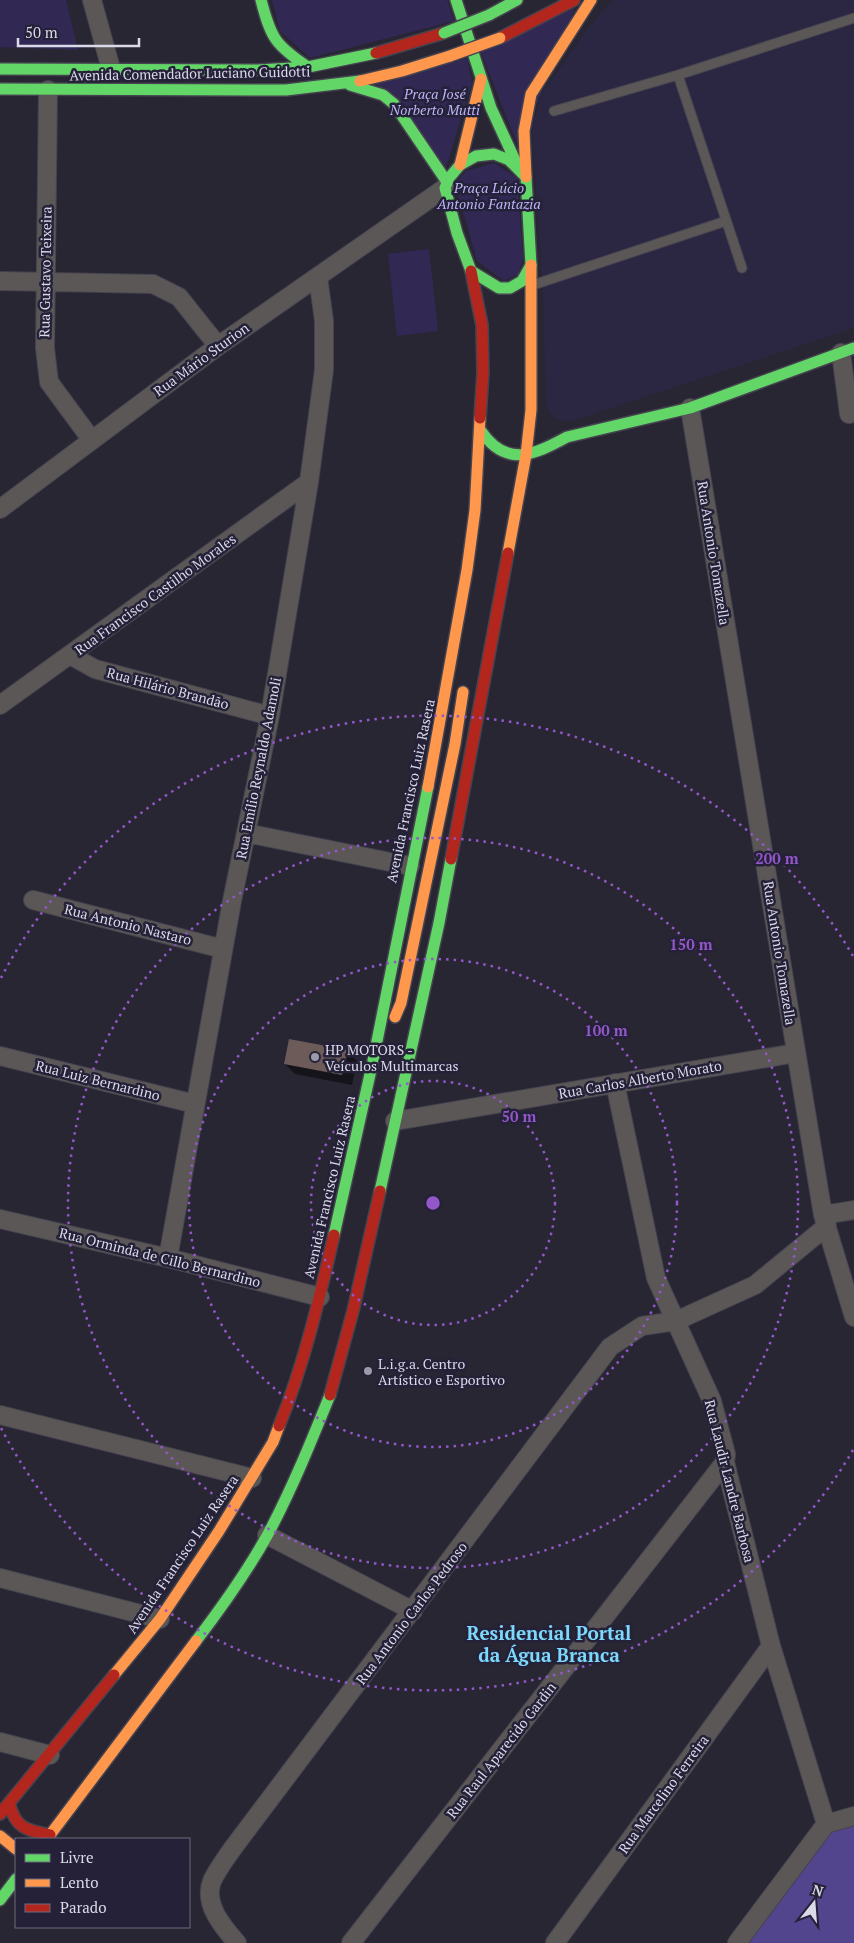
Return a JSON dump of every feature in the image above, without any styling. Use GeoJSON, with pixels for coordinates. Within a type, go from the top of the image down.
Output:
{"type":"FeatureCollection","features":[{"type":"Feature","properties":{"kind":"street"},"geometry":{"type":"LineString","coordinates":[[92,0],[111,69]]}},
{"type":"Feature","properties":{"kind":"street"},"geometry":{"type":"LineString","coordinates":[[261,0],[271,35],[280,49],[308,67]]}},
{"type":"Feature","properties":{"kind":"street"},"geometry":{"type":"LineString","coordinates":[[456,0],[480,79],[505,143],[522,173]]}},
{"type":"Feature","properties":{"kind":"street","name":"Avenida Comendador Luciano Guidotti"},"geometry":{"type":"LineString","coordinates":[[0,69],[258,70],[308,67],[371,55],[444,34],[489,15],[517,0]]}},
{"type":"Feature","properties":{"kind":"street","name":"Avenida Comendador Luciano Guidotti"},"geometry":{"type":"LineString","coordinates":[[0,90],[286,90],[345,84],[402,71],[500,38],[574,0]]}},
{"type":"Feature","properties":{"kind":"street"},"geometry":{"type":"LineString","coordinates":[[9,1803],[13,1818],[20,1827],[48,1837],[219,1612],[267,1534],[301,1467],[331,1393],[353,1311],[422,992],[439,923],[526,455],[531,410],[531,265],[522,173],[524,131],[531,94],[592,0]]}},
{"type":"Feature","properties":{"kind":"street"},"geometry":{"type":"LineString","coordinates":[[258,70],[267,53],[271,35]]}},
{"type":"Feature","properties":{"kind":"street"},"geometry":{"type":"LineString","coordinates":[[345,84],[383,94],[394,104],[446,185],[460,165],[480,79]]}},
{"type":"Feature","properties":{"kind":"street","name":"Rua Gustavo Teixeira"},"geometry":{"type":"LineString","coordinates":[[48,90],[45,348],[49,382],[92,439]]}},
{"type":"Feature","properties":{"kind":"street"},"geometry":{"type":"LineString","coordinates":[[460,165],[476,156],[494,154],[509,160],[522,173]]}},
{"type":"Feature","properties":{"kind":"street","name":"Avenida Francisco Luiz Rasera"},"geometry":{"type":"LineString","coordinates":[[0,1814],[160,1619],[277,1443],[297,1394],[373,1061],[410,866],[437,741],[467,570],[475,510],[481,431],[482,325],[471,271],[451,213],[446,185]]}},
{"type":"Feature","properties":{"kind":"street","name":"Rua Mário Sturion"},"geometry":{"type":"LineString","coordinates":[[0,509],[218,346],[406,216],[446,185]]}},
{"type":"Feature","properties":{"kind":"street","name":"Rua Mário Sturion"},"geometry":{"type":"LineString","coordinates":[[406,216],[433,210],[451,213]]}},
{"type":"Feature","properties":{"kind":"street"},"geometry":{"type":"LineString","coordinates":[[471,271],[486,282],[499,288],[510,288],[522,281],[531,265]]}},
{"type":"Feature","properties":{"kind":"street","name":"Rua Emílio Reynaldo Adamoli"},"geometry":{"type":"LineString","coordinates":[[168,1258],[223,949],[270,716],[309,482],[324,370],[324,321],[318,277]]}},
{"type":"Feature","properties":{"kind":"street"},"geometry":{"type":"LineString","coordinates":[[0,281],[154,284],[179,297],[218,346]]}},
{"type":"Feature","properties":{"kind":"street"},"geometry":{"type":"LineString","coordinates":[[481,431],[491,446],[503,454],[526,455],[549,447],[567,437],[690,408],[847,351],[849,414]]}},
{"type":"Feature","properties":{"kind":"street","name":"Rua Antonio Tomazella"},"geometry":{"type":"LineString","coordinates":[[690,408],[825,1220],[854,1317]]}},
{"type":"Feature","properties":{"kind":"street"},"geometry":{"type":"LineString","coordinates":[[531,410],[540,423]]}},
{"type":"Feature","properties":{"kind":"street"},"geometry":{"type":"LineString","coordinates":[[552,432],[567,437]]}},
{"type":"Feature","properties":{"kind":"street","name":"Rua Francisco Castilho Morales"},"geometry":{"type":"LineString","coordinates":[[0,705],[309,482]]}},
{"type":"Feature","properties":{"kind":"street"},"geometry":{"type":"LineString","coordinates":[[467,570],[470,620]]}},
{"type":"Feature","properties":{"kind":"street","name":"Rua Hilário Brandão"},"geometry":{"type":"LineString","coordinates":[[70,654],[96,669],[270,716]]}},
{"type":"Feature","properties":{"kind":"street"},"geometry":{"type":"LineString","coordinates":[[373,1061],[401,1003],[455,744],[465,678]]}},
{"type":"Feature","properties":{"kind":"street"},"geometry":{"type":"LineString","coordinates":[[246,832],[410,866]]}},
{"type":"Feature","properties":{"kind":"street","name":"Rua Antonio Nastaro"},"geometry":{"type":"LineString","coordinates":[[33,900],[223,949]]}},
{"type":"Feature","properties":{"kind":"street","name":"Rua Carlos Alberto Morato"},"geometry":{"type":"LineString","coordinates":[[395,1121],[796,1053]]}},
{"type":"Feature","properties":{"kind":"street","name":"Rua Luiz Bernardino"},"geometry":{"type":"LineString","coordinates":[[0,1056],[195,1104]]}},
{"type":"Feature","properties":{"kind":"street","name":"Rua Laudir Landre Barbosa"},"geometry":{"type":"LineString","coordinates":[[616,1084],[656,1278],[712,1401],[726,1454],[725,1462],[771,1646],[826,1824]]}},
{"type":"Feature","properties":{"kind":"street"},"geometry":{"type":"LineString","coordinates":[[825,1220],[854,1210]]}},
{"type":"Feature","properties":{"kind":"street","name":"Rua Orminda de Cillo Bernardino"},"geometry":{"type":"LineString","coordinates":[[0,1219],[168,1258],[320,1297]]}},
{"type":"Feature","properties":{"kind":"street","name":"Rua Antonio Carlos Pedroso"},"geometry":{"type":"LineString","coordinates":[[237,1943],[224,1928],[210,1904],[211,1882],[233,1848],[610,1348],[642,1326],[676,1320],[755,1285],[825,1220]]}},
{"type":"Feature","properties":{"kind":"street"},"geometry":{"type":"LineString","coordinates":[[315,1397],[331,1393]]}},
{"type":"Feature","properties":{"kind":"street"},"geometry":{"type":"LineString","coordinates":[[0,1415],[252,1478]]}},
{"type":"Feature","properties":{"kind":"street"},"geometry":{"type":"LineString","coordinates":[[293,1450],[297,1454],[301,1467]]}},
{"type":"Feature","properties":{"kind":"street","name":"Rua Raul Aparecido Gardin"},"geometry":{"type":"LineString","coordinates":[[351,1943],[725,1462]]}},
{"type":"Feature","properties":{"kind":"street"},"geometry":{"type":"LineString","coordinates":[[267,1534],[412,1611]]}},
{"type":"Feature","properties":{"kind":"street"},"geometry":{"type":"LineString","coordinates":[[0,1578],[160,1619]]}},
{"type":"Feature","properties":{"kind":"street","name":"Rua Marcelino Ferreira"},"geometry":{"type":"LineString","coordinates":[[556,1943],[771,1646]]}},
{"type":"Feature","properties":{"kind":"street"},"geometry":{"type":"LineString","coordinates":[[0,1742],[50,1754]]}},
{"type":"Feature","properties":{"kind":"street"},"geometry":{"type":"LineString","coordinates":[[737,1943],[826,1824],[854,1816]]}},
{"type":"Feature","properties":{"kind":"street"},"geometry":{"type":"LineString","coordinates":[[0,1836],[15,1848]]}},
{"type":"Feature","properties":{"kind":"street"},"geometry":{"type":"LineString","coordinates":[[0,1900],[15,1880]]}},
{"type":"Feature","properties":{"kind":"lane"},"geometry":{"type":"LineString","coordinates":[[554,111],[678,75],[854,18]]}},
{"type":"Feature","properties":{"kind":"lane"},"geometry":{"type":"LineString","coordinates":[[678,75],[742,268]]}},
{"type":"Feature","properties":{"kind":"lane"},"geometry":{"type":"LineString","coordinates":[[531,286],[726,220]]}},
{"type":"Feature","properties":{"kind":"shaded area"},"geometry":{"type":"Polygon","coordinates":[[[612,0],[854,0],[854,328],[569,422],[554,418],[546,406],[543,296],[532,126],[542,94],[585,32],[612,0]]]}},
{"type":"Feature","properties":{"kind":"shaded area"},"geometry":{"type":"Polygon","coordinates":[[[854,1819],[854,1943],[743,1943],[835,1827],[854,1819]]]}},
{"type":"Feature","properties":{"kind":"green space"},"geometry":{"type":"Polygon","coordinates":[[[0,0],[66,0],[78,50],[0,47],[0,0]]]}},
{"type":"Feature","properties":{"kind":"green space"},"geometry":{"type":"Polygon","coordinates":[[[272,0],[447,0],[454,21],[310,58],[280,31],[272,0]]]}},
{"type":"Feature","properties":{"kind":"green space"},"geometry":{"type":"Polygon","coordinates":[[[575,8],[519,149],[481,52],[575,8]]]}},
{"type":"Feature","properties":{"kind":"green space","name":"Praça José Norberto Mutti"},"geometry":{"type":"Polygon","coordinates":[[[467,58],[472,83],[446,167],[375,84],[467,58]]]}},
{"type":"Feature","properties":{"kind":"green space","name":"Praça Lúcio Antonio Fantazia"},"geometry":{"type":"Polygon","coordinates":[[[494,163],[517,178],[523,259],[518,274],[504,281],[477,261],[455,183],[466,171],[494,163]]]}},
{"type":"Feature","properties":{"kind":"green space"},"geometry":{"type":"Polygon","coordinates":[[[429,249],[438,331],[397,336],[388,254],[429,249]]]}},
{"type":"Feature","properties":{"kind":"building","name":"HP MOTORS - Veículos Multimarcas"},"geometry":{"type":"Polygon","coordinates":[[[289,1039],[348,1050],[342,1075],[284,1064],[289,1039]]]}},
{"type":"Feature","properties":{"kind":"traffic: fast"},"geometry":{"type":"LineString","coordinates":[[261,0],[268,23],[276,40],[288,53],[308,67]]}},
{"type":"Feature","properties":{"kind":"traffic: fast"},"geometry":{"type":"LineString","coordinates":[[456,0],[491,108],[519,169]]}},
{"type":"Feature","properties":{"kind":"traffic: fast"},"geometry":{"type":"LineString","coordinates":[[489,15],[517,0]]}},
{"type":"Feature","properties":{"kind":"traffic: fast"},"geometry":{"type":"LineString","coordinates":[[444,33],[489,15]]}},
{"type":"Feature","properties":{"kind":"traffic: fast"},"geometry":{"type":"LineString","coordinates":[[0,69],[258,70],[308,67],[376,53]]}},
{"type":"Feature","properties":{"kind":"traffic: fast"},"geometry":{"type":"LineString","coordinates":[[0,89],[286,90],[360,81]]}},
{"type":"Feature","properties":{"kind":"traffic: fast"},"geometry":{"type":"LineString","coordinates":[[350,85],[383,95],[394,104],[447,182]]}},
{"type":"Feature","properties":{"kind":"traffic: fast"},"geometry":{"type":"LineString","coordinates":[[494,154],[509,160],[526,177],[531,265],[522,281],[510,288],[499,288],[471,271],[457,233],[445,188],[449,178],[460,165],[476,156],[494,154]]}},
{"type":"Feature","properties":{"kind":"traffic: fast"},"geometry":{"type":"LineString","coordinates":[[481,431],[500,450],[510,454],[532,453],[567,437],[690,408],[854,348]]}},
{"type":"Feature","properties":{"kind":"traffic: fast"},"geometry":{"type":"LineString","coordinates":[[334,1235],[373,1061],[428,787]]}},
{"type":"Feature","properties":{"kind":"traffic: fast"},"geometry":{"type":"LineString","coordinates":[[380,1191],[439,923],[451,859]]}},
{"type":"Feature","properties":{"kind":"traffic: fast"},"geometry":{"type":"LineString","coordinates":[[196,1641],[234,1589],[268,1534],[293,1483],[330,1395]]}},
{"type":"Feature","properties":{"kind":"traffic: fast"},"geometry":{"type":"LineString","coordinates":[[0,1900],[15,1880]]}},
{"type":"Feature","properties":{"kind":"traffic: slow"},"geometry":{"type":"LineString","coordinates":[[526,177],[524,131],[531,94],[591,0]]}},
{"type":"Feature","properties":{"kind":"traffic: slow"},"geometry":{"type":"LineString","coordinates":[[450,56],[500,38]]}},
{"type":"Feature","properties":{"kind":"traffic: slow"},"geometry":{"type":"LineString","coordinates":[[360,81],[402,71],[450,56]]}},
{"type":"Feature","properties":{"kind":"traffic: slow"},"geometry":{"type":"LineString","coordinates":[[460,165],[481,79]]}},
{"type":"Feature","properties":{"kind":"traffic: slow"},"geometry":{"type":"LineString","coordinates":[[508,553],[526,455],[531,410],[531,265]]}},
{"type":"Feature","properties":{"kind":"traffic: slow"},"geometry":{"type":"LineString","coordinates":[[428,787],[467,570],[475,510],[480,418]]}},
{"type":"Feature","properties":{"kind":"traffic: slow"},"geometry":{"type":"LineString","coordinates":[[395,1017],[401,1003],[455,744],[463,692]]}},
{"type":"Feature","properties":{"kind":"traffic: slow"},"geometry":{"type":"LineString","coordinates":[[114,1675],[160,1619],[219,1531],[273,1442],[279,1426]]}},
{"type":"Feature","properties":{"kind":"traffic: slow"},"geometry":{"type":"LineString","coordinates":[[48,1838],[196,1641]]}},
{"type":"Feature","properties":{"kind":"traffic: slow"},"geometry":{"type":"LineString","coordinates":[[0,1836],[15,1848]]}},
{"type":"Feature","properties":{"kind":"traffic: jam"},"geometry":{"type":"LineString","coordinates":[[500,38],[574,0]]}},
{"type":"Feature","properties":{"kind":"traffic: jam"},"geometry":{"type":"LineString","coordinates":[[376,53],[444,33]]}},
{"type":"Feature","properties":{"kind":"traffic: jam"},"geometry":{"type":"LineString","coordinates":[[471,271],[482,325],[483,372],[480,418]]}},
{"type":"Feature","properties":{"kind":"traffic: jam"},"geometry":{"type":"LineString","coordinates":[[451,859],[508,553]]}},
{"type":"Feature","properties":{"kind":"traffic: jam"},"geometry":{"type":"LineString","coordinates":[[330,1395],[353,1311],[380,1191]]}},
{"type":"Feature","properties":{"kind":"traffic: jam"},"geometry":{"type":"LineString","coordinates":[[279,1426],[296,1380],[317,1308],[334,1235]]}},
{"type":"Feature","properties":{"kind":"traffic: jam"},"geometry":{"type":"LineString","coordinates":[[0,1814],[114,1675]]}},
{"type":"Feature","properties":{"kind":"traffic: jam"},"geometry":{"type":"LineString","coordinates":[[9,1803],[15,1818],[23,1827],[34,1832],[50,1835]]}},
{"type":"Feature","properties":{"kind":"place","name":"HP MOTORS - Veículos Multimarcas"},"geometry":{"type":"Point","coordinates":[315,1057]}},
{"type":"Feature","properties":{"kind":"place","name":"L.i.g.a. Centro Artístico e Esportivo"},"geometry":{"type":"Point","coordinates":[368,1371]}},
{"type":"Feature","properties":{"kind":"district","name":"Residencial Portal da Água Branca"},"geometry":{"type":"Point","coordinates":[549,1643]}}]}
